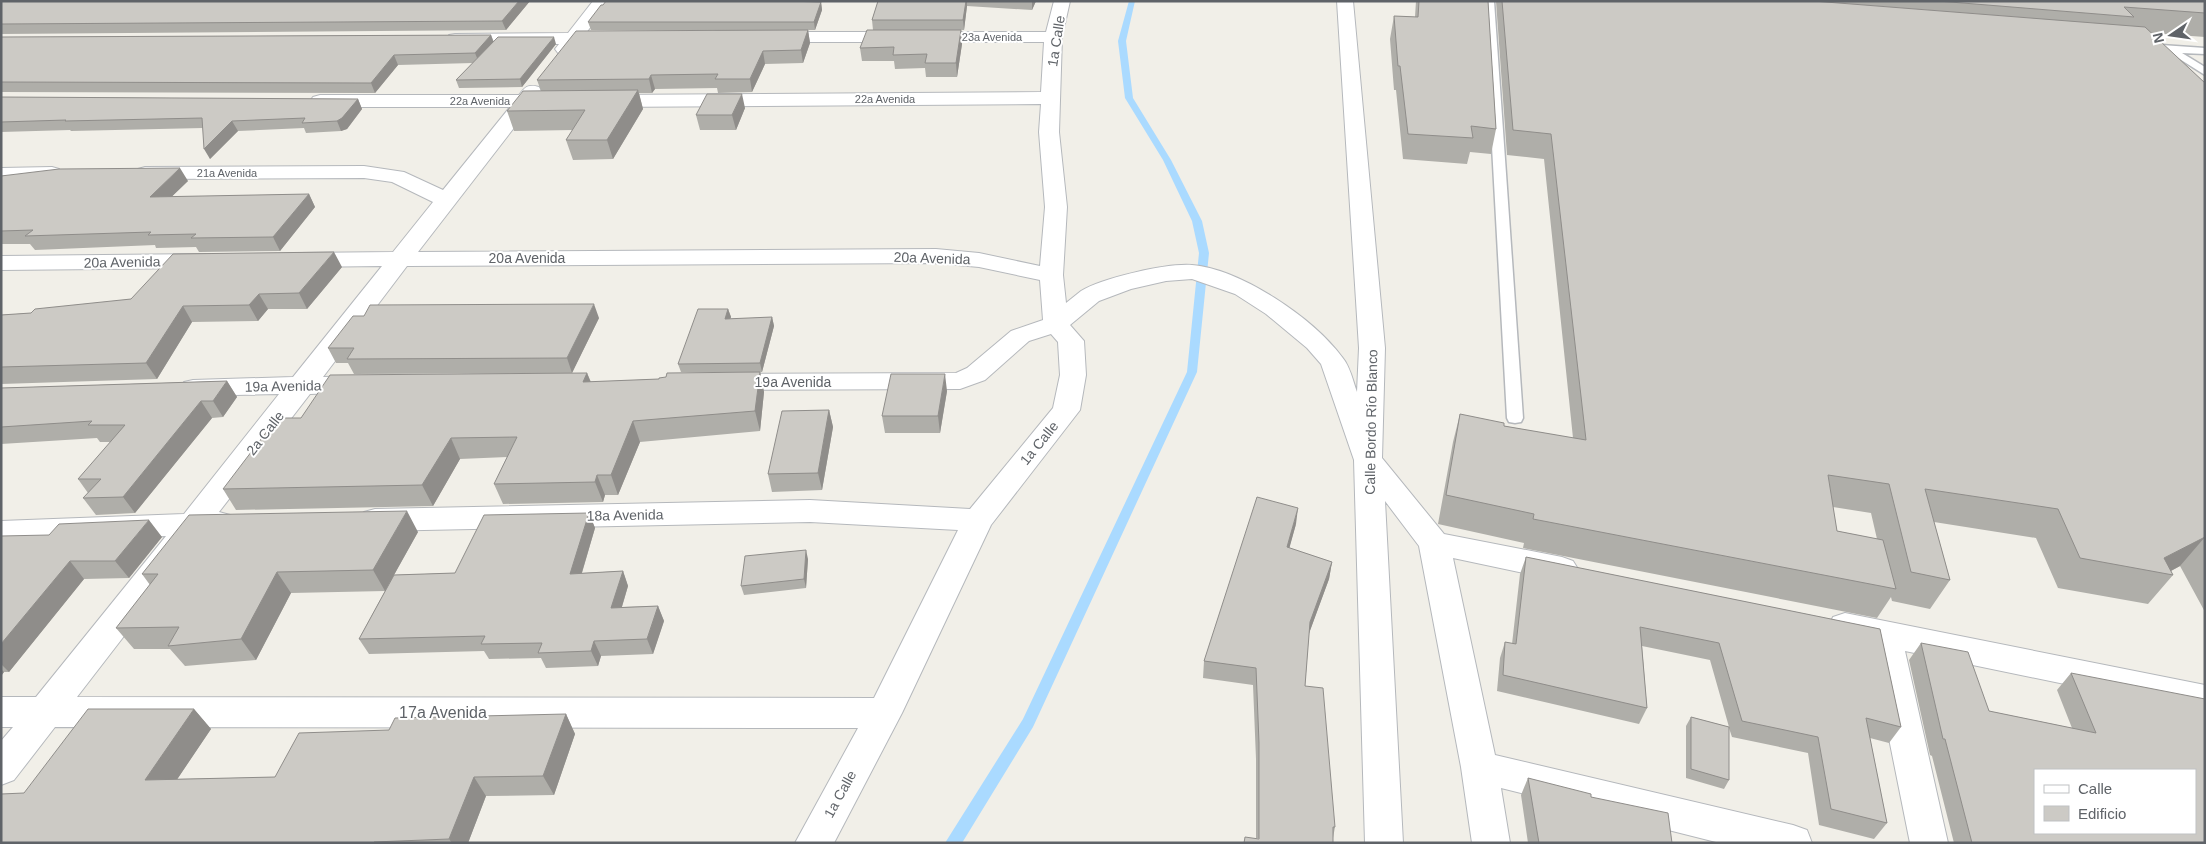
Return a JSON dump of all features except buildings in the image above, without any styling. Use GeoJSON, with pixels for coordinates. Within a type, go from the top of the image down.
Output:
{"type":"FeatureCollection","features":[{"type":"Feature","properties":{"kind":"street","name":"2a Calle"},"geometry":{"type":"LineString","coordinates":[[1,769],[602,1]]}},
{"type":"Feature","properties":{"kind":"street","name":"1a Calle"},"geometry":{"type":"LineString","coordinates":[[814,843],[884,713],[978,520],[1066,410],[1073,375],[1072,341],[1056,324],[1051,275],[1056,207],[1049,132],[1053,37],[1062,1]]}},
{"type":"Feature","properties":{"kind":"street","name":"Calle Bordo Río Blanco"},"geometry":{"type":"LineString","coordinates":[[1345,1],[1372,348],[1368,460],[1384,843]]}},
{"type":"Feature","properties":{"kind":"street","name":"23a Avenida"},"geometry":{"type":"LineString","coordinates":[[760,37],[1053,37]]}},
{"type":"Feature","properties":{"kind":"street"},"geometry":{"type":"LineString","coordinates":[[435,39],[622,38]]}},
{"type":"Feature","properties":{"kind":"street","name":"22a Avenida"},"geometry":{"type":"LineString","coordinates":[[307,101],[523,102],[1049,98]]}},
{"type":"Feature","properties":{"kind":"street","name":"21a Avenida"},"geometry":{"type":"LineString","coordinates":[[126,173],[364,172],[397,176],[446,200]]}},
{"type":"Feature","properties":{"kind":"street"},"geometry":{"type":"LineString","coordinates":[[1,174],[67,173]]}},
{"type":"Feature","properties":{"kind":"street","name":"20a Avenida"},"geometry":{"type":"LineString","coordinates":[[281,260],[936,256],[978,260],[1051,275]]}},
{"type":"Feature","properties":{"kind":"street","name":"20a Avenida"},"geometry":{"type":"LineString","coordinates":[[1,263],[231,260]]}},
{"type":"Feature","properties":{"kind":"street"},"geometry":{"type":"LineString","coordinates":[[1056,324],[1090,296],[1124,283],[1166,274],[1192,272],[1216,278],[1243,290],[1275,308],[1316,342],[1333,362],[1368,460],[1434,543],[1479,767],[1491,843]]}},
{"type":"Feature","properties":{"kind":"street","name":"19a Avenida"},"geometry":{"type":"LineString","coordinates":[[701,382],[960,381],[976,374],[1020,336],[1056,324]]}},
{"type":"Feature","properties":{"kind":"street","name":"19a Avenida"},"geometry":{"type":"LineString","coordinates":[[166,389],[302,384],[382,384]]}},
{"type":"Feature","properties":{"kind":"street","name":"18a Avenida"},"geometry":{"type":"LineString","coordinates":[[353,520],[810,511],[978,520]]}},
{"type":"Feature","properties":{"kind":"street"},"geometry":{"type":"LineString","coordinates":[[1,532],[244,522]]}},
{"type":"Feature","properties":{"kind":"street"},"geometry":{"type":"LineString","coordinates":[[1434,543],[1591,574]]}},
{"type":"Feature","properties":{"kind":"street"},"geometry":{"type":"LineString","coordinates":[[1816,620],[2205,699]]}},
{"type":"Feature","properties":{"kind":"street"},"geometry":{"type":"LineString","coordinates":[[1885,634],[1929,843]]}},
{"type":"Feature","properties":{"kind":"street","name":"17a Avenida"},"geometry":{"type":"LineString","coordinates":[[1,712],[884,713]]}},
{"type":"Feature","properties":{"kind":"street"},"geometry":{"type":"LineString","coordinates":[[1479,767],[1793,843]]}},
{"type":"Feature","properties":{"kind":"lane"},"geometry":{"type":"LineString","coordinates":[[1489,1],[1515,418]]}},
{"type":"Feature","properties":{"kind":"lane"},"geometry":{"type":"LineString","coordinates":[[2139,46],[2205,51]]}},
{"type":"Feature","properties":{"kind":"lane"},"geometry":{"type":"LineString","coordinates":[[2169,48],[2205,72]]}},
{"type":"Feature","properties":{"kind":"waterway"},"geometry":{"type":"LineString","coordinates":[[953,843],[1028,723],[1192,372],[1204,253],[1197,221],[1167,160],[1129,98],[1122,41],[1132,1]]}}]}
